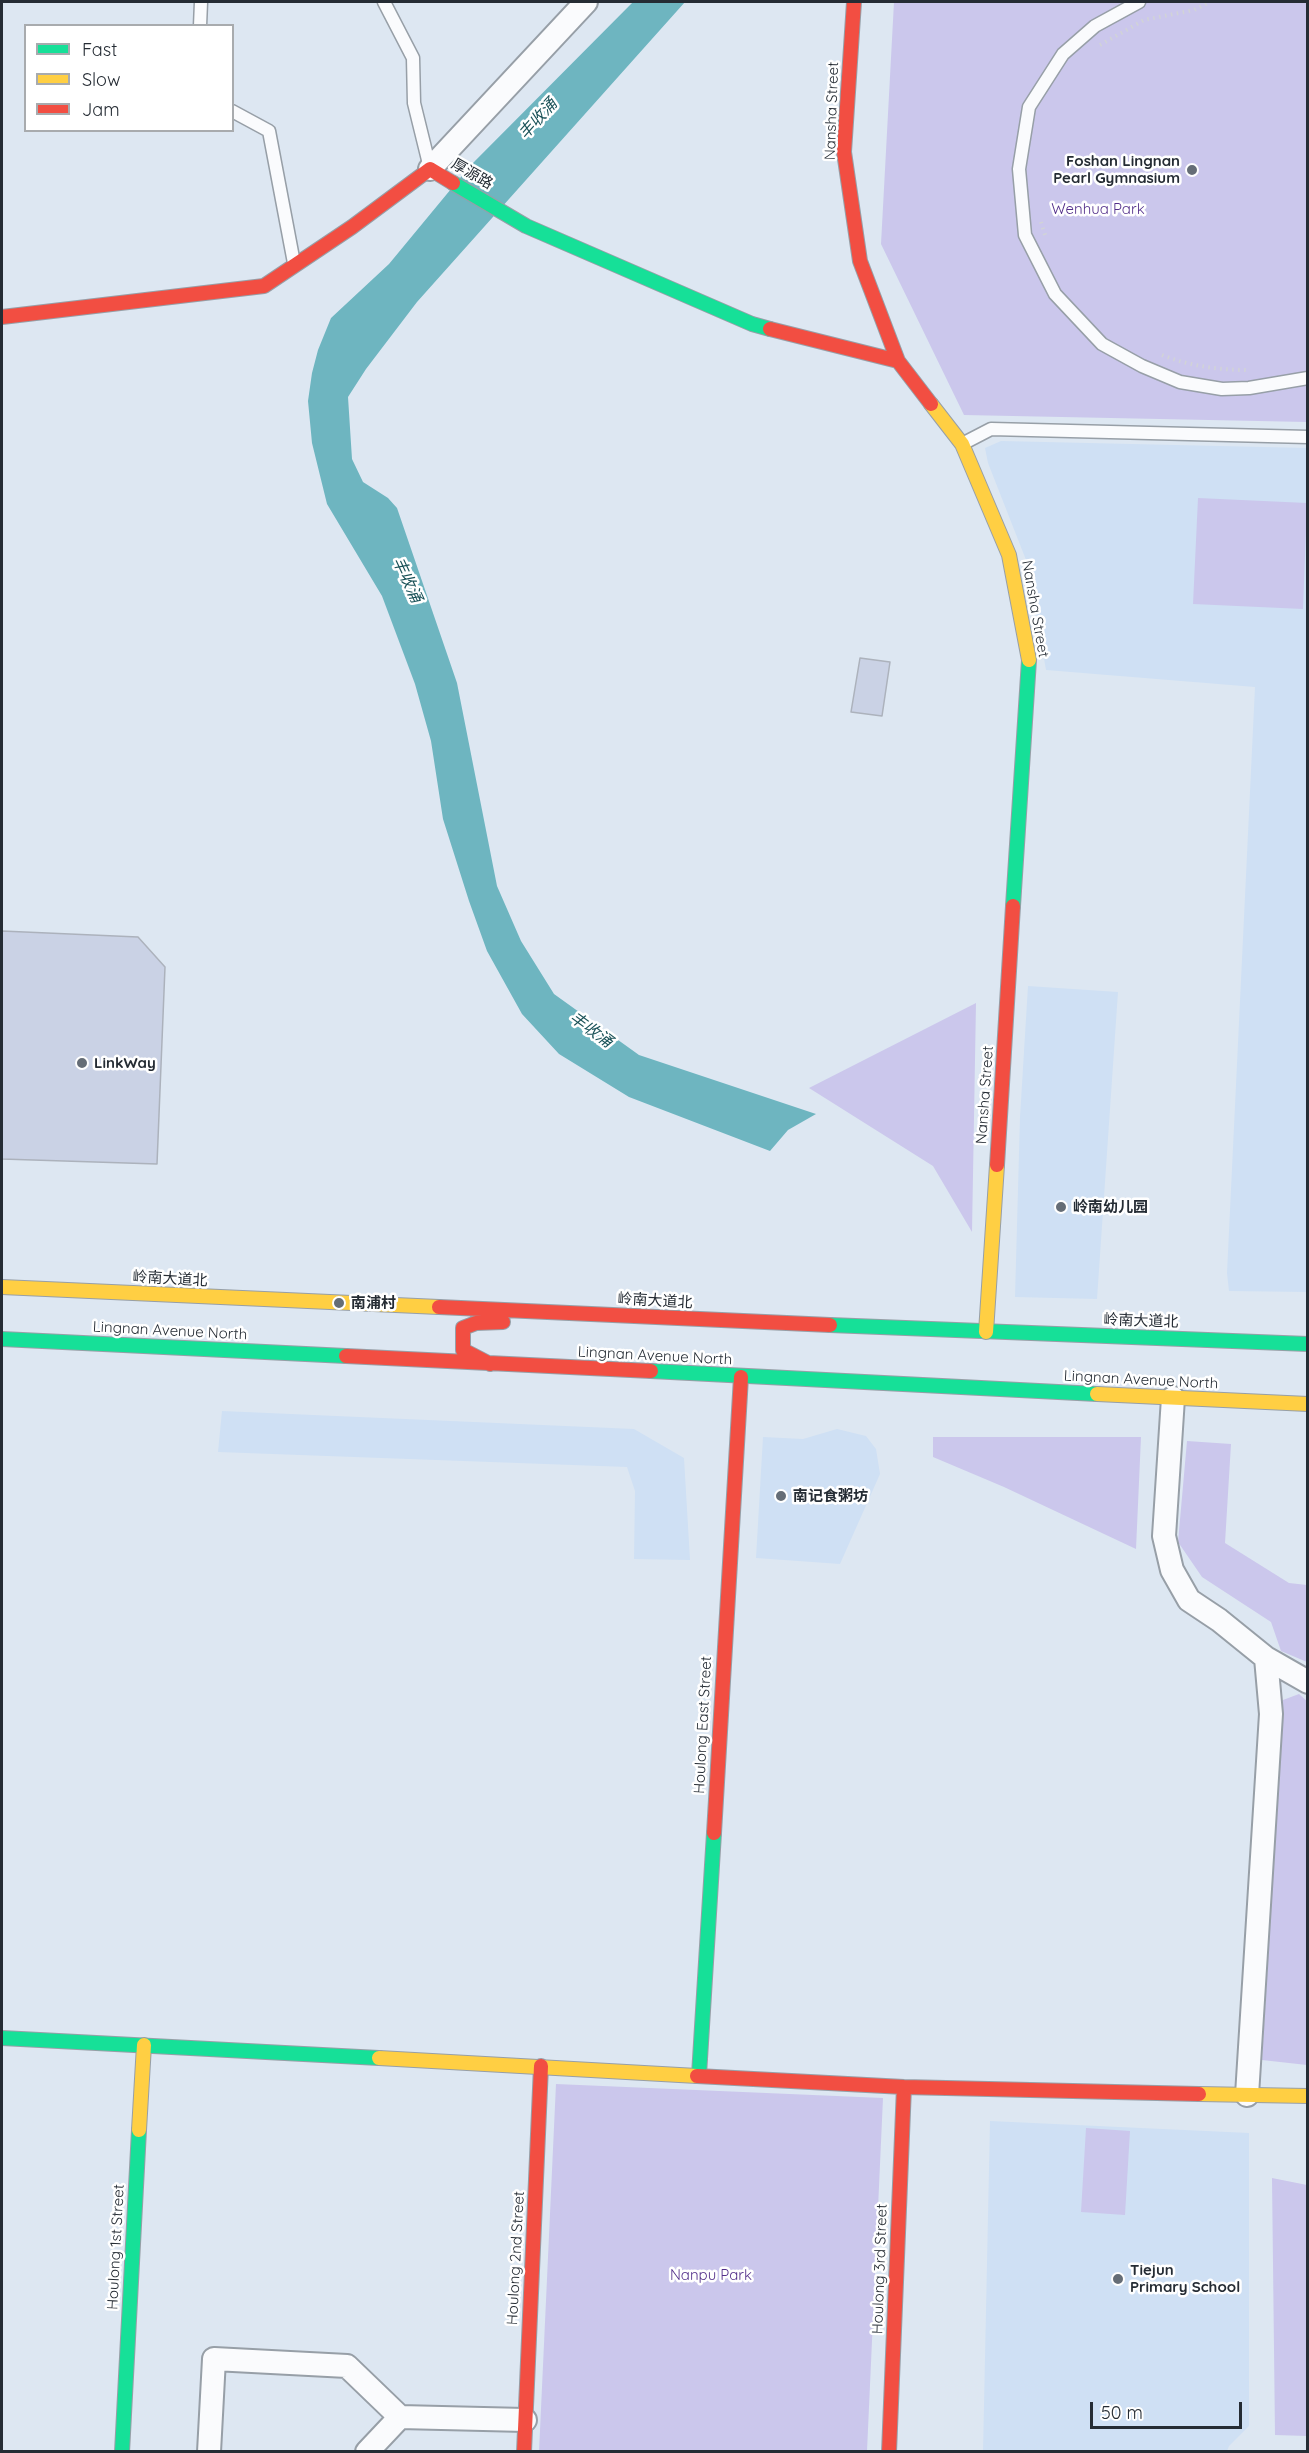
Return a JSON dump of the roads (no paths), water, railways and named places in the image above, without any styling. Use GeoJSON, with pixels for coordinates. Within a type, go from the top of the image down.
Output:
{"type":"FeatureCollection","features":[{"type":"Feature","properties":{"kind":"street"},"geometry":{"type":"LineString","coordinates":[[430,169],[586,2]]}},
{"type":"Feature","properties":{"kind":"street","name":"Nansha Street"},"geometry":{"type":"LineString","coordinates":[[854,2],[844,152],[860,261],[898,361],[962,444],[1009,555],[1029,658],[986,1332]]}},
{"type":"Feature","properties":{"kind":"street","name":"厚源路"},"geometry":{"type":"LineString","coordinates":[[2,317],[264,286],[352,227],[430,169],[526,226],[752,324],[898,361]]}},
{"type":"Feature","properties":{"kind":"street","name":"岭南大道北"},"geometry":{"type":"LineString","coordinates":[[2,1287],[986,1332],[1308,1344]]}},
{"type":"Feature","properties":{"kind":"street"},"geometry":{"type":"LineString","coordinates":[[490,1364],[463,1350],[463,1328],[476,1323],[496,1322],[555,1326],[590,1314]]}},
{"type":"Feature","properties":{"kind":"street","name":"Lingnan Avenue North"},"geometry":{"type":"LineString","coordinates":[[2,1339],[1308,1404]]}},
{"type":"Feature","properties":{"kind":"street","name":"Houlong East Street"},"geometry":{"type":"LineString","coordinates":[[699,2075],[741,1377]]}},
{"type":"Feature","properties":{"kind":"street"},"geometry":{"type":"LineString","coordinates":[[1173,1398],[1164,1536],[1172,1570],[1189,1600],[1219,1620],[1266,1658],[1308,1682]]}},
{"type":"Feature","properties":{"kind":"street"},"geometry":{"type":"LineString","coordinates":[[1247,2095],[1271,1714],[1266,1658]]}},
{"type":"Feature","properties":{"kind":"street"},"geometry":{"type":"LineString","coordinates":[[2,2038],[904,2087],[1308,2096]]}},
{"type":"Feature","properties":{"kind":"street","name":"Houlong 1st Street"},"geometry":{"type":"LineString","coordinates":[[122,2451],[144,2045]]}},
{"type":"Feature","properties":{"kind":"street","name":"Houlong 2nd Street"},"geometry":{"type":"LineString","coordinates":[[524,2451],[541,2066]]}},
{"type":"Feature","properties":{"kind":"street","name":"Houlong 3rd Street"},"geometry":{"type":"LineString","coordinates":[[889,2451],[904,2087]]}},
{"type":"Feature","properties":{"kind":"street"},"geometry":{"type":"LineString","coordinates":[[209,2451],[214,2359],[346,2366],[400,2417],[525,2420]]}},
{"type":"Feature","properties":{"kind":"street"},"geometry":{"type":"LineString","coordinates":[[367,2451],[400,2417]]}},
{"type":"Feature","properties":{"kind":"lane"},"geometry":{"type":"LineString","coordinates":[[200,24],[201,2]]}},
{"type":"Feature","properties":{"kind":"lane"},"geometry":{"type":"LineString","coordinates":[[384,2],[413,58],[414,103],[430,169]]}},
{"type":"Feature","properties":{"kind":"lane"},"geometry":{"type":"LineString","coordinates":[[1139,2],[1095,26],[1064,54],[1029,107],[1019,169],[1025,235],[1055,294],[1102,344],[1142,366],[1180,382],[1222,389],[1249,388],[1308,378]]}},
{"type":"Feature","properties":{"kind":"lane"},"geometry":{"type":"LineString","coordinates":[[234,112],[269,131],[294,264]]}},
{"type":"Feature","properties":{"kind":"lane"},"geometry":{"type":"LineString","coordinates":[[962,444],[991,429],[1308,437]]}},
{"type":"Feature","properties":{"kind":"water","name":"丰收涌"},"geometry":{"type":"Polygon","coordinates":[[[633,2],[685,2],[417,302],[366,369],[348,397],[352,459],[363,482],[388,498],[397,508],[457,683],[497,886],[521,941],[554,994],[639,1055],[816,1114],[788,1130],[770,1151],[629,1097],[559,1054],[522,1014],[487,951],[469,901],[443,819],[431,741],[415,684],[382,596],[327,504],[312,443],[308,401],[312,373],[318,350],[331,318],[389,264],[470,166],[633,2]]]}},
{"type":"Feature","properties":{"kind":"place","name":"Foshan Lingnan Pearl Gymnasium"},"geometry":{"type":"Point","coordinates":[1192,170]}},
{"type":"Feature","properties":{"kind":"place","name":"LinkWay"},"geometry":{"type":"Point","coordinates":[82,1063]}},
{"type":"Feature","properties":{"kind":"place","name":"岭南幼儿园"},"geometry":{"type":"Point","coordinates":[1061,1207]}},
{"type":"Feature","properties":{"kind":"place","name":"南浦村"},"geometry":{"type":"Point","coordinates":[339,1303]}},
{"type":"Feature","properties":{"kind":"place","name":"南记食粥坊"},"geometry":{"type":"Point","coordinates":[781,1496]}},
{"type":"Feature","properties":{"kind":"place","name":"Tiejun Primary School"},"geometry":{"type":"Point","coordinates":[1118,2279]}},
{"type":"Feature","properties":{"kind":"park label","name":"Wenhua Park"},"geometry":{"type":"Point","coordinates":[1098,209]}},
{"type":"Feature","properties":{"kind":"park label","name":"Nanpu Park"},"geometry":{"type":"Point","coordinates":[711,2275]}}]}
